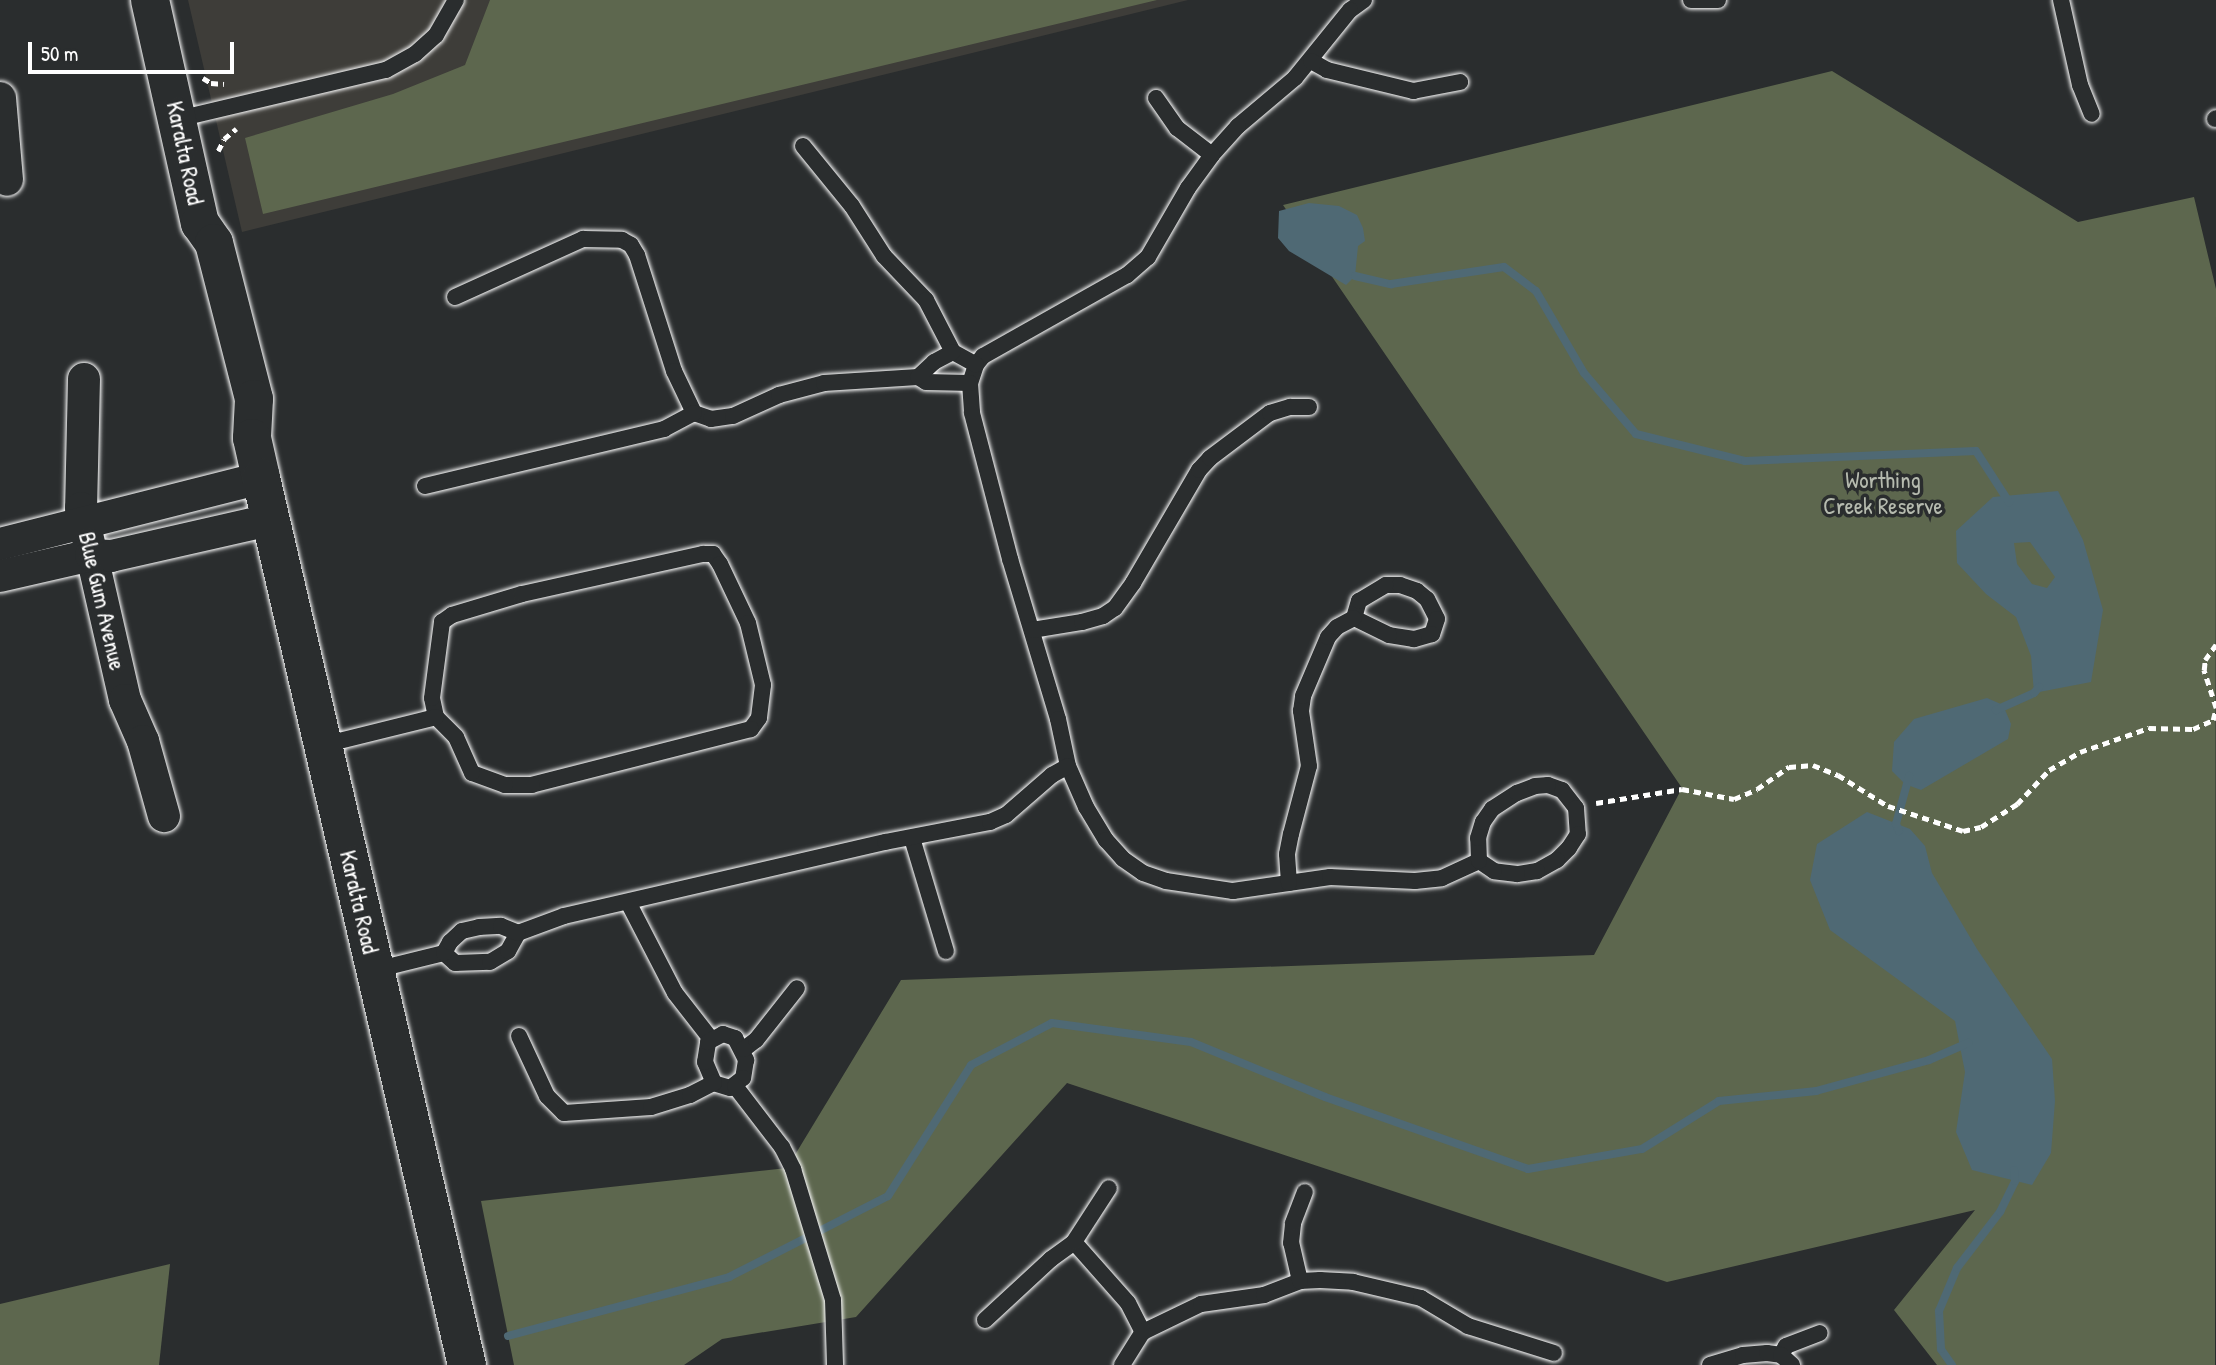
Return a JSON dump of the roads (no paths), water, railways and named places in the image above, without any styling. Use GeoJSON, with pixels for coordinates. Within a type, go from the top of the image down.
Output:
{"type":"FeatureCollection","features":[{"type":"Feature","properties":{"kind":"street","name":"Karalta Road"},"geometry":{"type":"LineString","coordinates":[[150,0],[200,223],[214,243],[254,399],[252,438],[270,520],[467,1365]]}},
{"type":"Feature","properties":{"kind":"street"},"geometry":{"type":"LineString","coordinates":[[0,98],[7,180]]}},
{"type":"Feature","properties":{"kind":"street","name":"Blue Gum Avenue"},"geometry":{"type":"LineString","coordinates":[[84,379],[81,508],[125,700],[143,741],[164,817]]}},
{"type":"Feature","properties":{"kind":"street"},"geometry":{"type":"LineString","coordinates":[[0,544],[84,524],[100,516],[261,478]]}},
{"type":"Feature","properties":{"kind":"street"},"geometry":{"type":"LineString","coordinates":[[0,576],[91,555],[111,556],[270,520]]}},
{"type":"Feature","properties":{"kind":"lane"},"geometry":{"type":"LineString","coordinates":[[178,119],[386,70],[415,54],[436,35],[456,0]]}},
{"type":"Feature","properties":{"kind":"lane"},"geometry":{"type":"LineString","coordinates":[[1364,0],[1350,10],[1311,61],[1238,126],[1212,155],[1188,188],[1148,257],[1127,275],[983,356],[976,365],[970,383],[972,413],[1058,719],[1068,766],[1086,807],[1106,840],[1123,859],[1143,873],[1166,881],[1233,891],[1330,877],[1415,881],[1442,878],[1479,861]]}},
{"type":"Feature","properties":{"kind":"lane"},"geometry":{"type":"LineString","coordinates":[[1690,0],[1718,0]]}},
{"type":"Feature","properties":{"kind":"lane"},"geometry":{"type":"LineString","coordinates":[[2061,0],[2080,85],[2092,114]]}},
{"type":"Feature","properties":{"kind":"lane"},"geometry":{"type":"LineString","coordinates":[[1311,61],[1327,70],[1413,91],[1460,82]]}},
{"type":"Feature","properties":{"kind":"lane"},"geometry":{"type":"LineString","coordinates":[[1156,97],[1177,128],[1212,155]]}},
{"type":"Feature","properties":{"kind":"lane"},"geometry":{"type":"LineString","coordinates":[[803,146],[852,206],[884,256],[926,300],[953,352],[976,365]]}},
{"type":"Feature","properties":{"kind":"lane"},"geometry":{"type":"LineString","coordinates":[[455,297],[583,239],[622,240],[631,245],[637,255],[674,371],[694,413],[711,419],[733,416],[779,395],[824,383],[918,377],[926,382],[970,383]]}},
{"type":"Feature","properties":{"kind":"lane"},"geometry":{"type":"LineString","coordinates":[[918,377],[934,362],[953,352]]}},
{"type":"Feature","properties":{"kind":"lane"},"geometry":{"type":"LineString","coordinates":[[1032,630],[1082,622],[1103,616],[1115,608],[1133,583],[1199,470],[1210,458],[1270,413],[1290,407],[1309,407]]}},
{"type":"Feature","properties":{"kind":"lane"},"geometry":{"type":"LineString","coordinates":[[425,486],[664,429],[694,413]]}},
{"type":"Feature","properties":{"kind":"lane"},"geometry":{"type":"LineString","coordinates":[[703,554],[713,554],[741,606],[763,685],[759,718],[751,729],[531,785],[505,785],[472,773],[456,737],[436,716],[432,698],[437,643],[442,622],[452,615],[522,594],[703,554]]}},
{"type":"Feature","properties":{"kind":"lane"},"geometry":{"type":"LineString","coordinates":[[1289,883],[1287,854],[1309,766],[1301,711],[1303,696],[1328,637],[1337,627],[1354,618],[1359,601],[1368,593],[1386,585],[1400,585],[1417,591],[1427,599],[1437,619],[1432,634],[1414,639],[1389,635],[1354,618]]}},
{"type":"Feature","properties":{"kind":"lane"},"geometry":{"type":"LineString","coordinates":[[323,745],[436,716]]}},
{"type":"Feature","properties":{"kind":"lane"},"geometry":{"type":"LineString","coordinates":[[444,953],[455,963],[490,962],[508,951],[518,933],[552,919],[912,838],[951,832],[1006,815],[1052,775],[1068,766]]}},
{"type":"Feature","properties":{"kind":"lane"},"geometry":{"type":"LineString","coordinates":[[1548,785],[1562,790],[1576,808],[1578,834],[1557,860],[1537,871],[1517,874],[1494,871],[1479,861],[1478,838],[1483,822],[1492,809],[1517,793],[1535,786],[1548,785]]}},
{"type":"Feature","properties":{"kind":"lane"},"geometry":{"type":"LineString","coordinates":[[912,838],[946,951]]}},
{"type":"Feature","properties":{"kind":"lane"},"geometry":{"type":"LineString","coordinates":[[628,902],[675,993],[711,1039]]}},
{"type":"Feature","properties":{"kind":"lane"},"geometry":{"type":"LineString","coordinates":[[375,970],[444,953],[450,942],[462,931],[501,926],[518,933]]}},
{"type":"Feature","properties":{"kind":"lane"},"geometry":{"type":"LineString","coordinates":[[744,1049],[756,1040],[797,988]]}},
{"type":"Feature","properties":{"kind":"lane"},"geometry":{"type":"LineString","coordinates":[[723,1034],[731,1036],[744,1049],[745,1073],[734,1086],[721,1088],[713,1083],[705,1062],[711,1039],[723,1034]]}},
{"type":"Feature","properties":{"kind":"lane"},"geometry":{"type":"LineString","coordinates":[[519,1036],[547,1096],[564,1113],[651,1107],[690,1095],[713,1083]]}},
{"type":"Feature","properties":{"kind":"lane"},"geometry":{"type":"LineString","coordinates":[[734,1086],[782,1147],[793,1169],[834,1300],[835,1365]]}},
{"type":"Feature","properties":{"kind":"lane"},"geometry":{"type":"LineString","coordinates":[[985,1320],[1074,1242],[1109,1188]]}},
{"type":"Feature","properties":{"kind":"lane"},"geometry":{"type":"LineString","coordinates":[[1300,1280],[1291,1243],[1293,1223],[1306,1192]]}},
{"type":"Feature","properties":{"kind":"lane"},"geometry":{"type":"LineString","coordinates":[[1074,1242],[1128,1303],[1143,1332]]}},
{"type":"Feature","properties":{"kind":"lane"},"geometry":{"type":"LineString","coordinates":[[1122,1365],[1143,1332],[1201,1304],[1264,1295],[1300,1280],[1353,1282],[1421,1298],[1468,1325],[1554,1353]]}},
{"type":"Feature","properties":{"kind":"lane"},"geometry":{"type":"LineString","coordinates":[[1710,1365],[1743,1355],[1787,1360],[1786,1346],[1820,1333]]}},
{"type":"Feature","properties":{"kind":"water"},"geometry":{"type":"Polygon","coordinates":[[[1309,203],[1339,206],[1357,215],[1363,228],[1365,241],[1358,246],[1355,276],[1346,285],[1289,251],[1278,238],[1279,211],[1309,203]]]}},
{"type":"Feature","properties":{"kind":"water"},"geometry":{"type":"Polygon","coordinates":[[[2058,491],[2083,540],[2103,610],[2091,682],[2034,693],[2031,656],[2016,617],[1986,594],[1957,563],[1956,531],[1993,497],[2058,491]],[[2030,542],[2014,543],[2017,564],[2032,584],[2047,588],[2055,577],[2030,542]]]}},
{"type":"Feature","properties":{"kind":"water"},"geometry":{"type":"Polygon","coordinates":[[[1987,698],[2003,705],[2011,724],[2008,739],[1921,790],[1905,784],[1892,771],[1894,742],[1914,719],[1987,698]]]}},
{"type":"Feature","properties":{"kind":"water"},"geometry":{"type":"Polygon","coordinates":[[[1867,812],[1910,829],[1925,846],[1932,873],[1977,949],[2052,1059],[2055,1101],[2051,1153],[2032,1185],[1972,1170],[1956,1132],[1965,1072],[1955,1021],[1830,930],[1810,880],[1817,844],[1867,812]]]}},
{"type":"Feature","properties":{"kind":"waterway"},"geometry":{"type":"LineString","coordinates":[[1355,276],[1391,284],[1504,267],[1536,291],[1584,373],[1636,434],[1745,461],[1976,451],[2009,502]]}},
{"type":"Feature","properties":{"kind":"waterway"},"geometry":{"type":"LineString","coordinates":[[1996,710],[2034,693],[2039,687]]}},
{"type":"Feature","properties":{"kind":"waterway"},"geometry":{"type":"LineString","coordinates":[[1899,831],[1896,824],[1909,776]]}},
{"type":"Feature","properties":{"kind":"waterway"},"geometry":{"type":"LineString","coordinates":[[508,1336],[729,1277],[888,1196],[971,1065],[1052,1023],[1191,1042],[1325,1097],[1528,1169],[1642,1149],[1719,1101],[1816,1091],[1929,1060],[1968,1043]]}},
{"type":"Feature","properties":{"kind":"waterway"},"geometry":{"type":"LineString","coordinates":[[1952,1365],[1941,1349],[1939,1311],[1957,1268],[2000,1212],[2015,1181],[2014,1170]]}},
{"type":"Feature","properties":{"kind":"park label","name":"Worthing Creek Reserve"},"geometry":{"type":"Point","coordinates":[1883,493]}}]}
